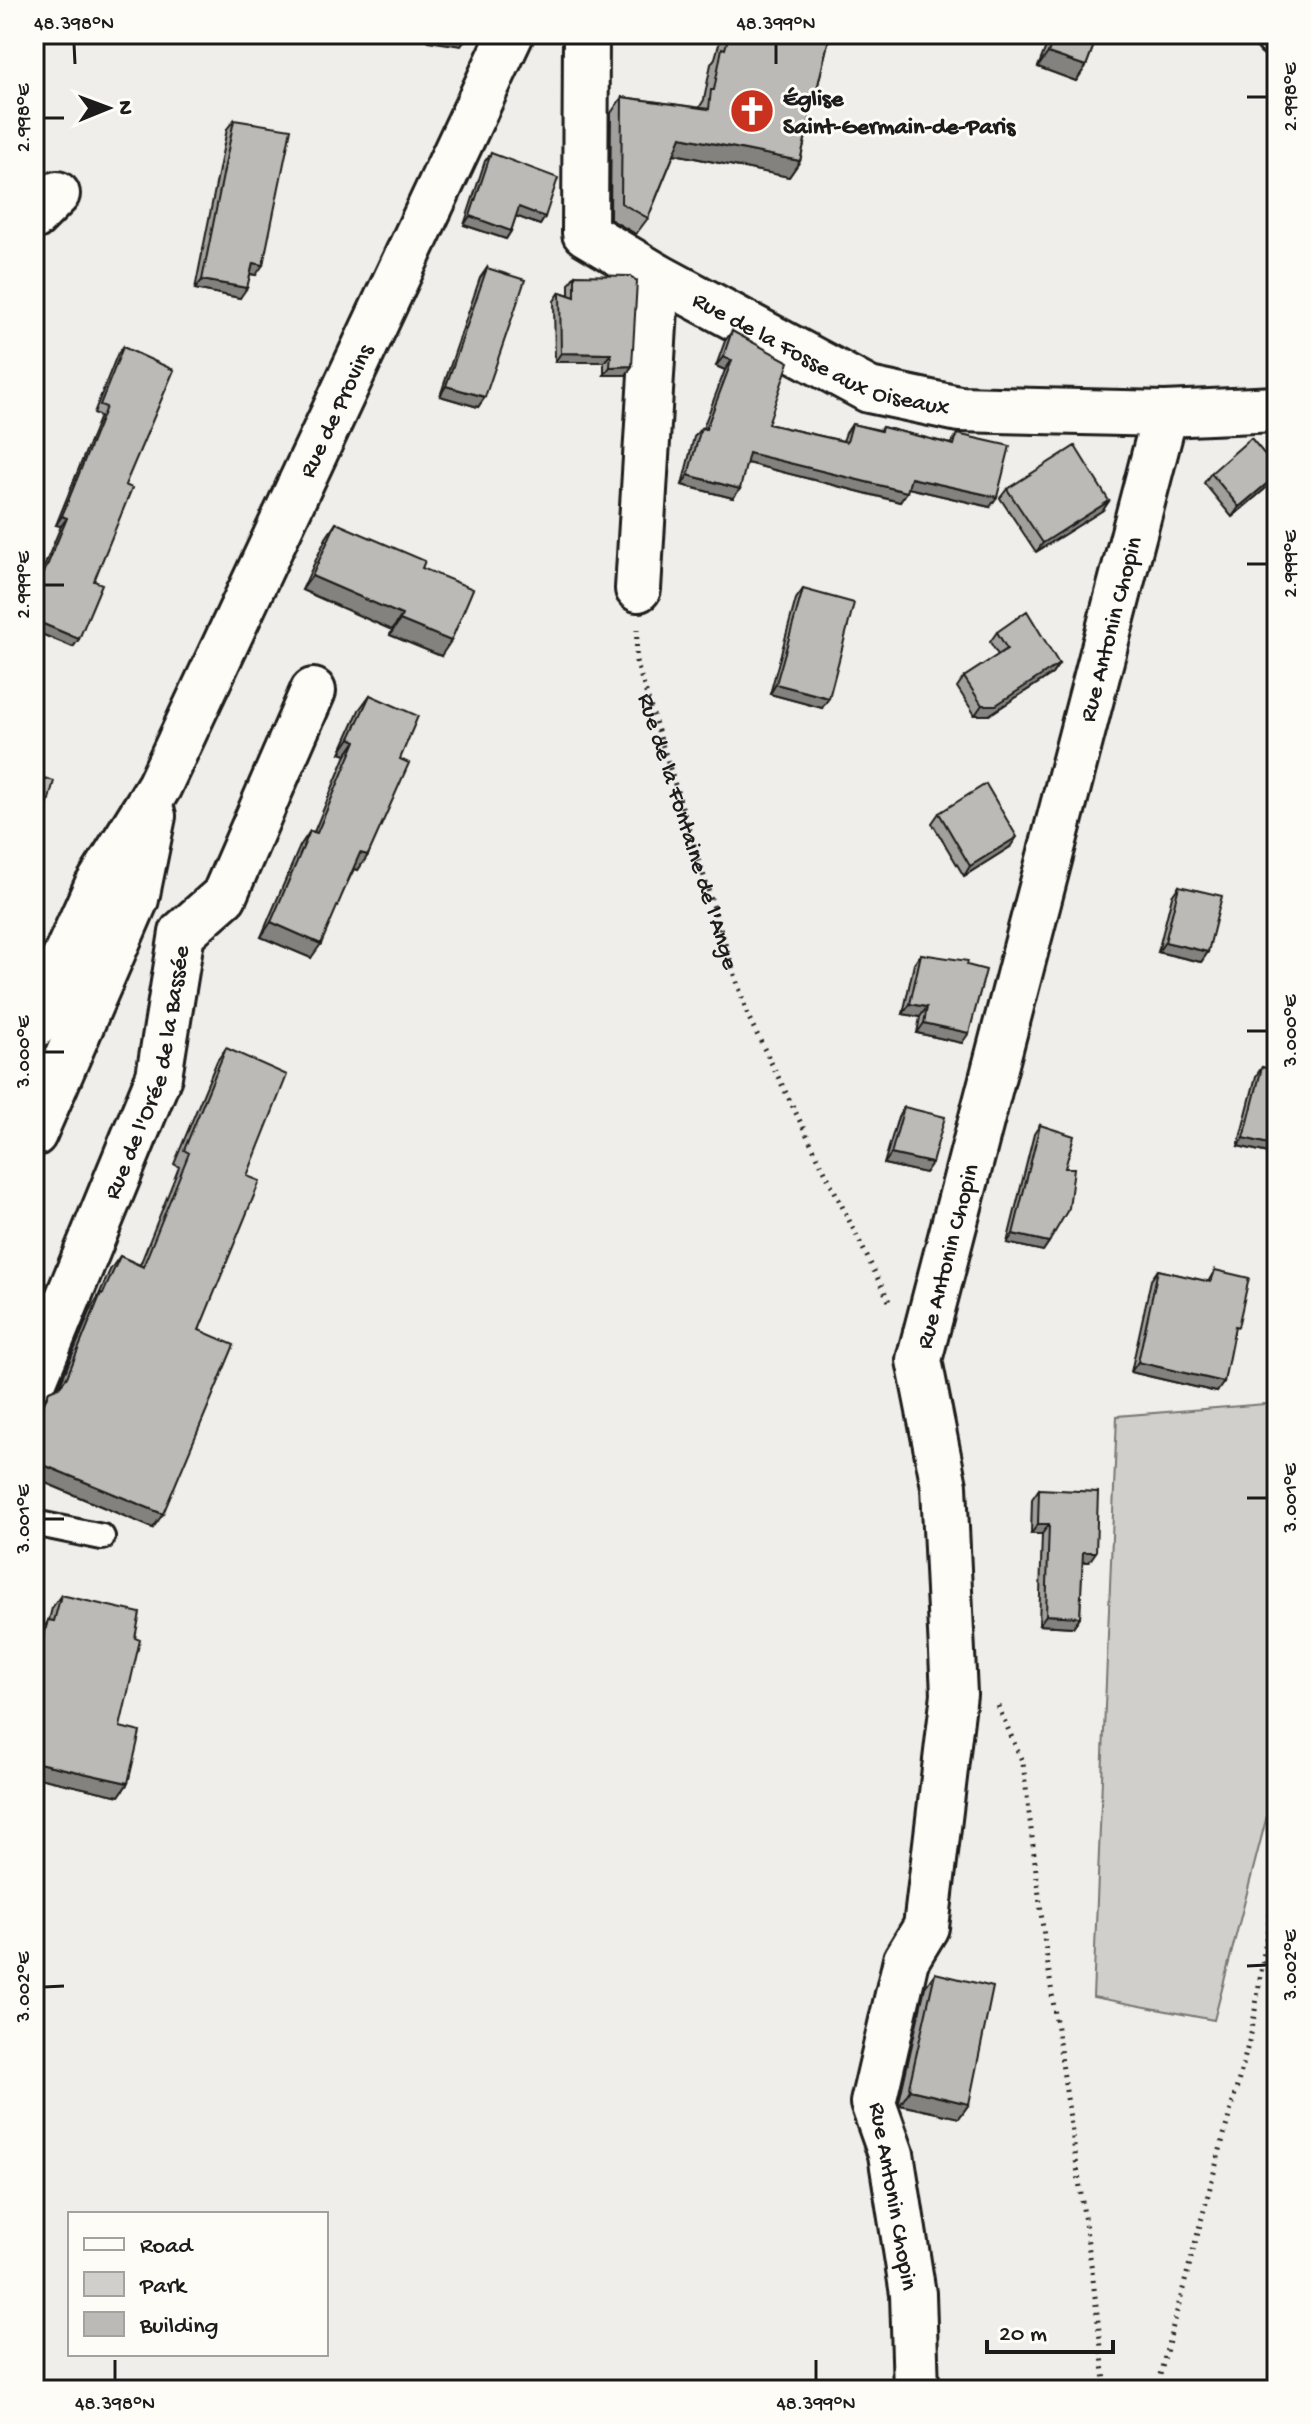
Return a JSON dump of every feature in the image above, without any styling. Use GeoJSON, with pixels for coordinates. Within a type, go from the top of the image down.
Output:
{"type":"FeatureCollection","features":[{"type":"Feature","properties":{"kind":"street","name":"Rue de Provins"},"geometry":{"type":"LineString","coordinates":[[159,786],[511,34]]}},
{"type":"Feature","properties":{"kind":"street","name":"Rue de la Fosse aux Oiseaux"},"geometry":{"type":"LineString","coordinates":[[586,34],[585,233],[657,276],[869,390],[959,409],[1165,414],[1277,409]]}},
{"type":"Feature","properties":{"kind":"street"},"geometry":{"type":"LineString","coordinates":[[638,589],[657,276]]}},
{"type":"Feature","properties":{"kind":"street","name":"Rue Antonin Chopin"},"geometry":{"type":"LineString","coordinates":[[916,2390],[913,2294],[891,2154],[873,2103],[906,1960],[926,1927],[954,1694],[944,1486],[919,1360],[1165,414]]}},
{"type":"Feature","properties":{"kind":"street","name":"Rue de l'Orée de la Bassée"},"geometry":{"type":"LineString","coordinates":[[34,1381],[159,1076],[182,933],[224,896],[313,691]]}},
{"type":"Feature","properties":{"kind":"street"},"geometry":{"type":"LineString","coordinates":[[34,1026],[96,888],[159,786]]}},
{"type":"Feature","properties":{"kind":"street"},"geometry":{"type":"LineString","coordinates":[[34,1134],[136,899],[159,786]]}},
{"type":"Feature","properties":{"kind":"lane"},"geometry":{"type":"LineString","coordinates":[[34,1523],[102,1537]]}},
{"type":"Feature","properties":{"kind":"path","name":"Rue de la Fontaine de l'Ange"},"geometry":{"type":"LineString","coordinates":[[638,589],[636,661],[748,1016],[891,1305],[925,1334]]}},
{"type":"Feature","properties":{"kind":"path"},"geometry":{"type":"LineString","coordinates":[[992,1692],[1023,1763],[1106,2390]]}},
{"type":"Feature","properties":{"kind":"path"},"geometry":{"type":"LineString","coordinates":[[1156,2390],[1252,2030],[1277,1869]]}},
{"type":"Feature","properties":{"kind":"green space"},"geometry":{"type":"Polygon","coordinates":[[[1277,1403],[1277,1777],[1214,2020],[1093,1997],[1117,1416],[1277,1403]]]}},
{"type":"Feature","properties":{"kind":"building"},"geometry":{"type":"Polygon","coordinates":[[[729,34],[830,34],[800,161],[681,137],[648,218],[621,203],[622,97],[709,109],[722,48],[725,49],[729,34]]]}},
{"type":"Feature","properties":{"kind":"building"},"geometry":{"type":"Polygon","coordinates":[[[1055,34],[1098,34],[1086,66],[1048,53],[1055,34]]]}},
{"type":"Feature","properties":{"kind":"building"},"geometry":{"type":"Polygon","coordinates":[[[234,120],[291,129],[263,265],[253,263],[247,288],[202,280],[234,120]]]}},
{"type":"Feature","properties":{"kind":"building"},"geometry":{"type":"Polygon","coordinates":[[[491,153],[558,178],[545,217],[519,207],[511,231],[470,216],[491,153]]]}},
{"type":"Feature","properties":{"kind":"building"},"geometry":{"type":"Polygon","coordinates":[[[487,268],[525,280],[485,397],[446,386],[487,268]]]}},
{"type":"Feature","properties":{"kind":"building"},"geometry":{"type":"Polygon","coordinates":[[[575,275],[630,276],[637,281],[632,366],[610,367],[611,354],[561,353],[560,292],[575,297],[575,275]]]}},
{"type":"Feature","properties":{"kind":"building"},"geometry":{"type":"Polygon","coordinates":[[[732,331],[789,362],[768,424],[847,442],[852,424],[881,431],[882,427],[954,445],[957,434],[1010,446],[997,497],[911,478],[907,492],[749,453],[740,489],[688,475],[701,428],[706,429],[732,360],[723,357],[732,331]]]}},
{"type":"Feature","properties":{"kind":"building"},"geometry":{"type":"Polygon","coordinates":[[[123,347],[174,370],[125,485],[132,488],[94,581],[102,584],[79,639],[34,620],[34,597],[67,518],[62,516],[106,407],[100,405],[123,347]]]}},
{"type":"Feature","properties":{"kind":"building"},"geometry":{"type":"Polygon","coordinates":[[[1251,438],[1277,469],[1277,475],[1239,507],[1211,473],[1251,438]]]}},
{"type":"Feature","properties":{"kind":"building"},"geometry":{"type":"Polygon","coordinates":[[[1075,446],[1109,501],[1043,543],[1007,489],[1075,446]]]}},
{"type":"Feature","properties":{"kind":"building"},"geometry":{"type":"Polygon","coordinates":[[[336,523],[425,561],[422,568],[473,589],[451,641],[400,620],[402,615],[312,576],[336,523]]]}},
{"type":"Feature","properties":{"kind":"building"},"geometry":{"type":"Polygon","coordinates":[[[803,589],[854,603],[829,698],[776,684],[803,589]]]}},
{"type":"Feature","properties":{"kind":"building"},"geometry":{"type":"Polygon","coordinates":[[[1027,611],[1059,664],[996,705],[982,705],[964,677],[1007,649],[997,632],[1027,611]]]}},
{"type":"Feature","properties":{"kind":"building"},"geometry":{"type":"Polygon","coordinates":[[[370,695],[418,716],[400,759],[409,763],[368,855],[360,853],[321,944],[271,922],[310,831],[317,833],[356,741],[350,738],[370,695]]]}},
{"type":"Feature","properties":{"kind":"building"},"geometry":{"type":"Polygon","coordinates":[[[34,775],[54,781],[36,847],[34,847],[34,775]]]}},
{"type":"Feature","properties":{"kind":"building"},"geometry":{"type":"Polygon","coordinates":[[[986,784],[1017,837],[970,866],[939,813],[986,784]]]}},
{"type":"Feature","properties":{"kind":"building"},"geometry":{"type":"Polygon","coordinates":[[[1179,886],[1222,896],[1208,952],[1165,942],[1179,886]]]}},
{"type":"Feature","properties":{"kind":"building"},"geometry":{"type":"Polygon","coordinates":[[[921,954],[968,961],[967,965],[986,970],[969,1033],[924,1023],[927,1007],[910,1004],[921,954]]]}},
{"type":"Feature","properties":{"kind":"building"},"geometry":{"type":"Polygon","coordinates":[[[226,1048],[287,1075],[247,1176],[260,1181],[199,1330],[234,1345],[163,1514],[34,1461],[34,1429],[49,1391],[59,1387],[67,1377],[101,1293],[120,1256],[143,1267],[189,1153],[184,1150],[226,1048]]]}},
{"type":"Feature","properties":{"kind":"building"},"geometry":{"type":"Polygon","coordinates":[[[1262,1067],[1277,1071],[1277,1146],[1244,1138],[1262,1067]]]}},
{"type":"Feature","properties":{"kind":"building"},"geometry":{"type":"Polygon","coordinates":[[[904,1107],[945,1117],[932,1163],[891,1154],[904,1107]]]}},
{"type":"Feature","properties":{"kind":"building"},"geometry":{"type":"Polygon","coordinates":[[[1040,1125],[1074,1136],[1065,1168],[1074,1168],[1069,1208],[1049,1242],[1013,1234],[1040,1125]]]}},
{"type":"Feature","properties":{"kind":"building"},"geometry":{"type":"Polygon","coordinates":[[[1158,1270],[1211,1282],[1215,1270],[1249,1278],[1224,1382],[1138,1362],[1158,1270]]]}},
{"type":"Feature","properties":{"kind":"building"},"geometry":{"type":"Polygon","coordinates":[[[1039,1489],[1098,1492],[1096,1552],[1083,1552],[1080,1617],[1046,1615],[1049,1524],[1038,1524],[1039,1489]]]}},
{"type":"Feature","properties":{"kind":"building"},"geometry":{"type":"Polygon","coordinates":[[[61,1595],[140,1613],[135,1638],[140,1640],[120,1727],[140,1732],[128,1783],[34,1762],[34,1671],[48,1620],[54,1621],[61,1595]]]}},
{"type":"Feature","properties":{"kind":"building"},"geometry":{"type":"Polygon","coordinates":[[[935,1973],[993,1987],[969,2104],[910,2090],[909,2087],[935,1973]]]}},
{"type":"Feature","properties":{"kind":"place","name":"Église Saint-Germain-de-Paris"},"geometry":{"type":"Point","coordinates":[752,111]}}]}
